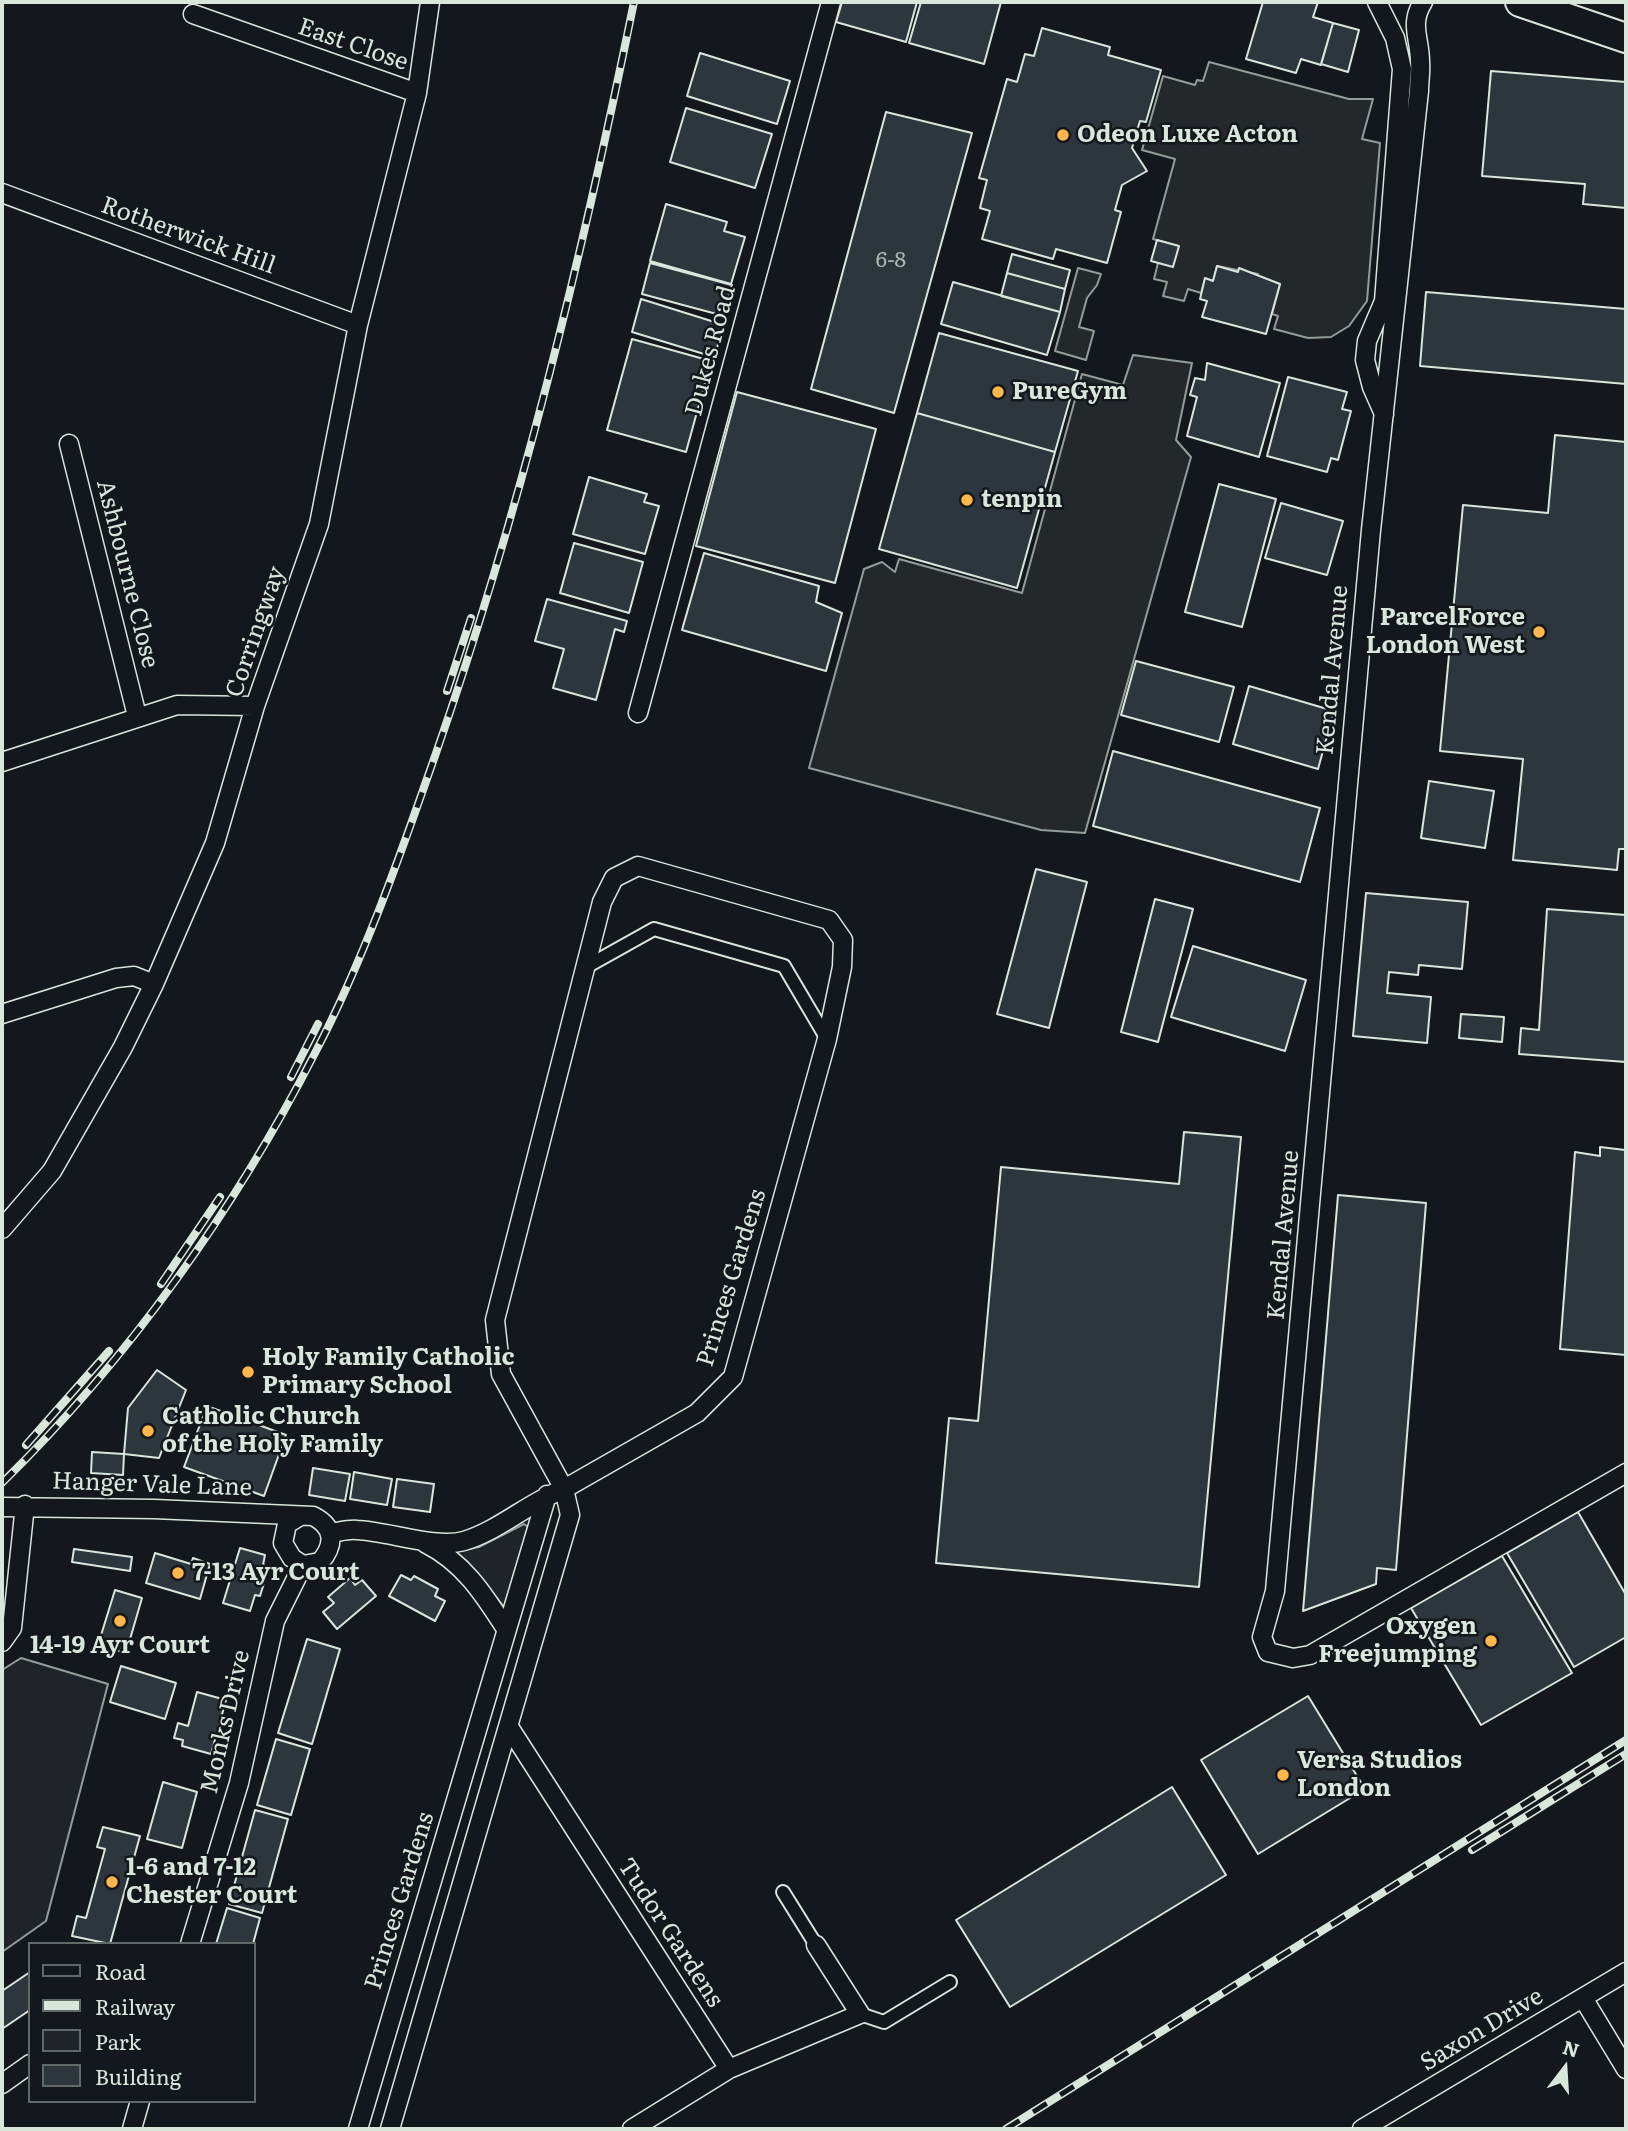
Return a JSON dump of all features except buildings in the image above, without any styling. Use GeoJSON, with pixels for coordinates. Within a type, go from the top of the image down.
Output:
{"type":"FeatureCollection","features":[{"type":"Feature","properties":{"kind":"highway"},"geometry":{"type":"LineString","coordinates":[[1520,2],[1626,38]]}},
{"type":"Feature","properties":{"kind":"street","name":"Corringway"},"geometry":{"type":"LineString","coordinates":[[2,1229],[51,1171],[123,1047],[154,984],[215,843],[255,706],[319,524],[358,325],[417,93],[430,2]]}},
{"type":"Feature","properties":{"kind":"street","name":"Dukes Road"},"geometry":{"type":"LineString","coordinates":[[638,713],[831,2]]}},
{"type":"Feature","properties":{"kind":"street","name":"Kendal Avenue"},"geometry":{"type":"LineString","coordinates":[[1377,2],[1395,38],[1402,69],[1402,97],[1384,301],[1367,341],[1368,372],[1384,414]]}},
{"type":"Feature","properties":{"kind":"street","name":"Kendal Avenue"},"geometry":{"type":"LineString","coordinates":[[1423,2],[1416,14],[1414,27],[1420,60],[1419,91],[1355,700],[1337,928],[1276,1577],[1262,1637],[1268,1652],[1293,1658],[1310,1655],[1626,1473]]}},
{"type":"Feature","properties":{"kind":"street","name":"East Close"},"geometry":{"type":"LineString","coordinates":[[194,14],[417,93]]}},
{"type":"Feature","properties":{"kind":"street","name":"Rotherwick Hill"},"geometry":{"type":"LineString","coordinates":[[2,193],[358,325]]}},
{"type":"Feature","properties":{"kind":"street"},"geometry":{"type":"LineString","coordinates":[[1368,372],[1391,367]]}},
{"type":"Feature","properties":{"kind":"street","name":"Ashbourne Close"},"geometry":{"type":"LineString","coordinates":[[69,444],[137,716]]}},
{"type":"Feature","properties":{"kind":"street"},"geometry":{"type":"LineString","coordinates":[[2,762],[177,705],[255,706]]}},
{"type":"Feature","properties":{"kind":"street","name":"Princes Gardens"},"geometry":{"type":"LineString","coordinates":[[390,2129],[570,1515],[555,1492],[501,1374],[495,1320],[602,902],[614,878],[638,866],[829,920],[842,940],[842,967],[827,1039],[733,1377],[697,1413],[555,1492],[522,1513],[462,1542],[418,1540]]}},
{"type":"Feature","properties":{"kind":"street"},"geometry":{"type":"LineString","coordinates":[[586,967],[654,929],[784,966],[827,1039]]}},
{"type":"Feature","properties":{"kind":"street"},"geometry":{"type":"LineString","coordinates":[[2,1014],[116,978],[134,976],[154,984]]}},
{"type":"Feature","properties":{"kind":"street","name":"Princes Gardens"},"geometry":{"type":"LineString","coordinates":[[358,2129],[506,1629],[555,1492]]}},
{"type":"Feature","properties":{"kind":"street"},"geometry":{"type":"LineString","coordinates":[[2,1642],[12,1628],[25,1505]]}},
{"type":"Feature","properties":{"kind":"street","name":"Hanger Vale Lane"},"geometry":{"type":"LineString","coordinates":[[3,1507],[25,1505],[294,1519]]}},
{"type":"Feature","properties":{"kind":"street"},"geometry":{"type":"LineString","coordinates":[[294,1519],[318,1519],[330,1533],[330,1551],[320,1562],[303,1565],[292,1558],[283,1543],[294,1519]]}},
{"type":"Feature","properties":{"kind":"street"},"geometry":{"type":"LineString","coordinates":[[330,1533],[356,1530],[418,1540],[445,1553],[476,1582],[506,1629]]}},
{"type":"Feature","properties":{"kind":"street","name":"Monks Drive"},"geometry":{"type":"LineString","coordinates":[[191,1942],[239,1783],[275,1621],[303,1565]]}},
{"type":"Feature","properties":{"kind":"street"},"geometry":{"type":"LineString","coordinates":[[489,1687],[518,1696]]}},
{"type":"Feature","properties":{"kind":"street","name":"Tudor Gardens"},"geometry":{"type":"LineString","coordinates":[[509,1727],[729,2069]]}},
{"type":"Feature","properties":{"kind":"street"},"geometry":{"type":"LineString","coordinates":[[783,1892],[860,2014],[884,2022],[950,1982]]}},
{"type":"Feature","properties":{"kind":"street","name":"Saxon Drive"},"geometry":{"type":"LineString","coordinates":[[1362,2129],[1626,1972]]}},
{"type":"Feature","properties":{"kind":"street"},"geometry":{"type":"LineString","coordinates":[[1583,1998],[1626,2069]]}},
{"type":"Feature","properties":{"kind":"street"},"geometry":{"type":"LineString","coordinates":[[632,2129],[729,2069],[860,2014]]}},
{"type":"Feature","properties":{"kind":"street"},"geometry":{"type":"LineString","coordinates":[[2,2084],[28,2065]]}},
{"type":"Feature","properties":{"kind":"street"},"geometry":{"type":"LineString","coordinates":[[132,2129],[139,2103]]}},
{"type":"Feature","properties":{"kind":"green space"},"geometry":{"type":"Polygon","coordinates":[[[524,1524],[528,1527],[504,1607],[473,1569],[457,1556],[458,1551],[479,1547],[524,1524]]]}},
{"type":"Feature","properties":{"kind":"green space"},"geometry":{"type":"Polygon","coordinates":[[[21,1658],[108,1684],[46,1921],[2,1952],[2,1670],[21,1658]]]}},
{"type":"Feature","properties":{"kind":"shaded area"},"geometry":{"type":"Polygon","coordinates":[[[1209,62],[1349,99],[1373,99],[1362,139],[1380,143],[1367,301],[1349,326],[1331,337],[1308,338],[1274,329],[1278,316],[1272,314],[1280,284],[1258,277],[1258,274],[1217,266],[1213,281],[1205,279],[1201,293],[1188,289],[1184,301],[1163,296],[1167,282],[1154,279],[1158,263],[1178,246],[1153,239],[1175,159],[1142,150],[1163,76],[1195,85],[1197,80],[1203,81],[1209,62]]]}},
{"type":"Feature","properties":{"kind":"shaded area"},"geometry":{"type":"Polygon","coordinates":[[[1078,268],[1101,274],[1087,298],[1079,327],[1094,331],[1086,360],[1055,351],[1078,268]]]}},
{"type":"Feature","properties":{"kind":"shaded area"},"geometry":{"type":"Polygon","coordinates":[[[1133,355],[1192,363],[1176,440],[1191,457],[1085,833],[1041,830],[809,768],[864,569],[882,562],[895,572],[899,559],[1022,593],[1082,374],[1123,385],[1133,355]]]}},
{"type":"Feature","properties":{"kind":"railway"},"geometry":{"type":"LineString","coordinates":[[2,1483],[93,1386],[135,1334],[214,1226],[283,1112],[350,981],[435,756],[522,477],[571,288],[634,2]]}},
{"type":"Feature","properties":{"kind":"railway"},"geometry":{"type":"LineString","coordinates":[[447,691],[471,618]]}},
{"type":"Feature","properties":{"kind":"railway"},"geometry":{"type":"LineString","coordinates":[[291,1077],[318,1024]]}},
{"type":"Feature","properties":{"kind":"railway"},"geometry":{"type":"LineString","coordinates":[[161,1284],[220,1197]]}},
{"type":"Feature","properties":{"kind":"railway"},"geometry":{"type":"LineString","coordinates":[[26,1445],[109,1351]]}},
{"type":"Feature","properties":{"kind":"railway"},"geometry":{"type":"LineString","coordinates":[[1006,2129],[1626,1740]]}},
{"type":"Feature","properties":{"kind":"railway"},"geometry":{"type":"LineString","coordinates":[[1472,1850],[1626,1754]]}},
{"type":"Feature","properties":{"kind":"place","name":"Odeon Luxe Acton"},"geometry":{"type":"Point","coordinates":[1063,135]}},
{"type":"Feature","properties":{"kind":"place","name":"PureGym"},"geometry":{"type":"Point","coordinates":[998,392]}},
{"type":"Feature","properties":{"kind":"place","name":"tenpin"},"geometry":{"type":"Point","coordinates":[967,500]}},
{"type":"Feature","properties":{"kind":"place","name":"ParcelForce London West"},"geometry":{"type":"Point","coordinates":[1539,632]}},
{"type":"Feature","properties":{"kind":"place","name":"Holy Family Catholic Primary School"},"geometry":{"type":"Point","coordinates":[248,1372]}},
{"type":"Feature","properties":{"kind":"place","name":"Catholic Church of the Holy Family"},"geometry":{"type":"Point","coordinates":[148,1431]}},
{"type":"Feature","properties":{"kind":"place","name":"7-13 Ayr Court"},"geometry":{"type":"Point","coordinates":[178,1573]}},
{"type":"Feature","properties":{"kind":"place","name":"14-19 Ayr Court"},"geometry":{"type":"Point","coordinates":[120,1621]}},
{"type":"Feature","properties":{"kind":"place","name":"Oxygen Freejumping"},"geometry":{"type":"Point","coordinates":[1491,1641]}},
{"type":"Feature","properties":{"kind":"place","name":"Versa Studios London"},"geometry":{"type":"Point","coordinates":[1283,1775]}},
{"type":"Feature","properties":{"kind":"place","name":"1-6 and 7-12 Chester Court"},"geometry":{"type":"Point","coordinates":[112,1882]}}]}
